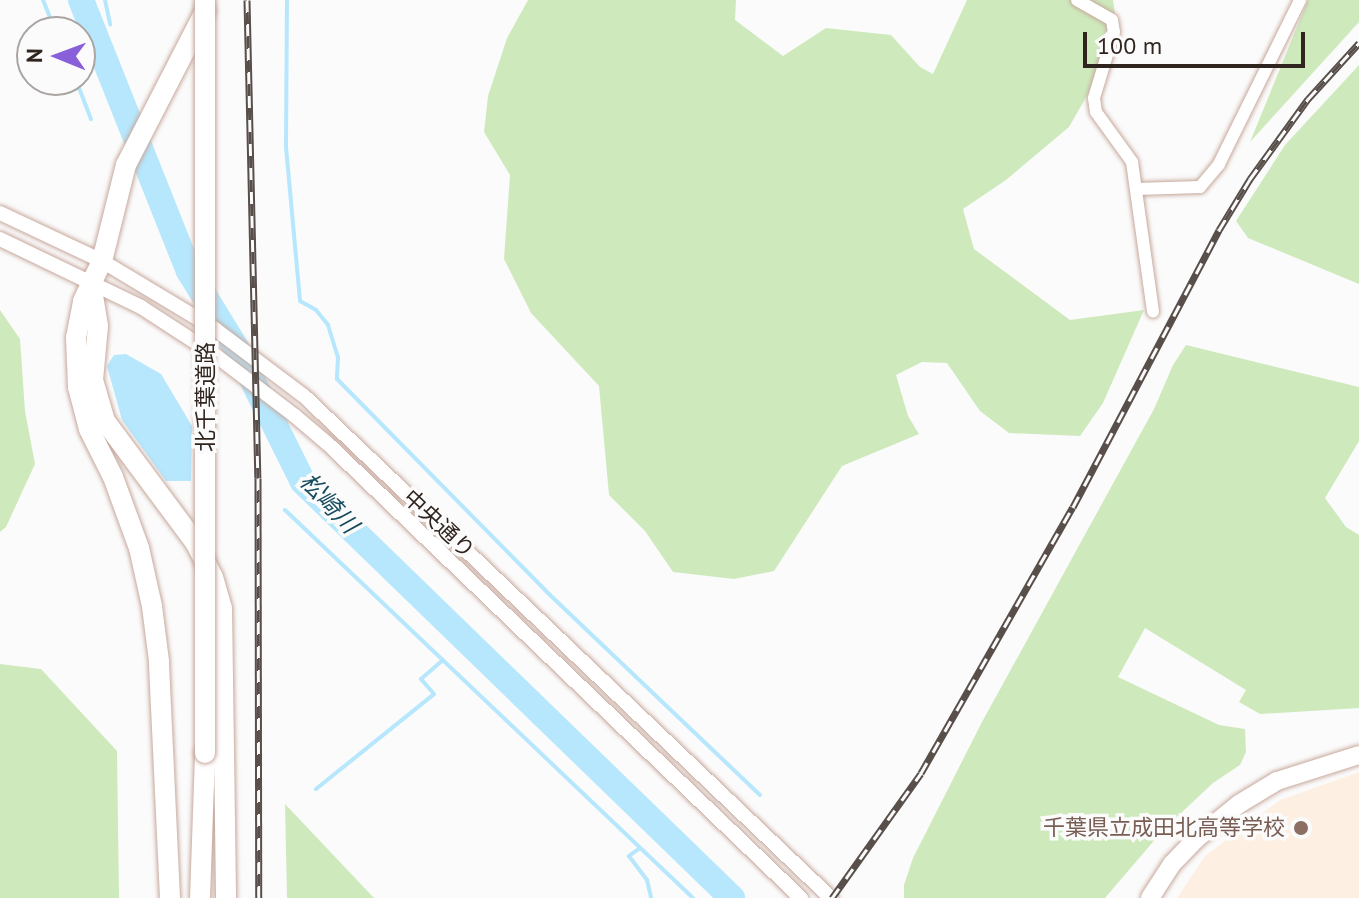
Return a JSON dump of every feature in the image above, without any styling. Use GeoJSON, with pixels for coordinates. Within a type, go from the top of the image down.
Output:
{"type":"FeatureCollection","features":[{"type":"Feature","properties":{"kind":"highway"},"geometry":{"type":"LineString","coordinates":[[170,898],[164,760],[152,606],[139,548],[113,477],[89,429],[78,387],[76,338],[83,301],[102,261],[126,165],[147,119],[191,45],[208,0]]}},
{"type":"Feature","properties":{"kind":"highway","name":"北千葉道路"},"geometry":{"type":"LineString","coordinates":[[200,898],[204,794],[215,756],[208,0]]}},
{"type":"Feature","properties":{"kind":"highway"},"geometry":{"type":"LineString","coordinates":[[91,283],[98,326],[93,380],[105,421],[195,542],[213,577],[222,619],[215,756],[226,898]]}},
{"type":"Feature","properties":{"kind":"highway","name":"北千葉道路"},"geometry":{"type":"LineString","coordinates":[[204,794],[211,898]]}},
{"type":"Feature","properties":{"kind":"main road"},"geometry":{"type":"LineString","coordinates":[[1150,898],[1172,864],[1196,839],[1239,804],[1277,781],[1359,755]]}},
{"type":"Feature","properties":{"kind":"street"},"geometry":{"type":"LineString","coordinates":[[1077,0],[1112,20],[1114,32],[1094,98],[1096,112],[1132,162],[1153,312]]}},
{"type":"Feature","properties":{"kind":"street"},"geometry":{"type":"LineString","coordinates":[[1137,189],[1200,187],[1219,164],[1300,0]]}},
{"type":"Feature","properties":{"kind":"street","name":"中央通り"},"geometry":{"type":"LineString","coordinates":[[0,213],[102,261],[215,329],[304,396],[831,898]]}},
{"type":"Feature","properties":{"kind":"street","name":"中央通り"},"geometry":{"type":"LineString","coordinates":[[0,239],[141,307],[215,355],[295,416],[328,444],[801,898]]}},
{"type":"Feature","properties":{"kind":"shaded area","name":"千葉県立成田北高等学校"},"geometry":{"type":"Polygon","coordinates":[[[1359,772],[1359,898],[1177,898],[1205,856],[1280,800],[1359,772]]]}},
{"type":"Feature","properties":{"kind":"green space"},"geometry":{"type":"Polygon","coordinates":[[[528,0],[736,0],[735,20],[783,56],[826,28],[891,35],[920,67],[933,74],[967,0],[1113,0],[1119,40],[1069,127],[1006,180],[963,209],[974,249],[1070,320],[1144,310],[1103,403],[1080,436],[1009,433],[980,411],[947,363],[922,362],[896,375],[908,416],[919,434],[842,466],[774,571],[734,579],[673,572],[645,531],[609,495],[599,386],[531,313],[504,259],[510,175],[484,132],[488,96],[507,38],[528,0]]]}},
{"type":"Feature","properties":{"kind":"green space"},"geometry":{"type":"Polygon","coordinates":[[[1308,0],[1359,0],[1359,22],[1250,142],[1308,0]]]}},
{"type":"Feature","properties":{"kind":"green space"},"geometry":{"type":"Polygon","coordinates":[[[1359,65],[1359,284],[1248,238],[1236,221],[1285,145],[1359,65]]]}},
{"type":"Feature","properties":{"kind":"green space"},"geometry":{"type":"Polygon","coordinates":[[[0,310],[20,339],[25,411],[35,464],[6,527],[0,532],[0,310]]]}},
{"type":"Feature","properties":{"kind":"green space"},"geometry":{"type":"Polygon","coordinates":[[[1186,345],[1359,387],[1359,441],[1325,498],[1346,527],[1359,535],[1359,708],[1260,714],[1239,702],[1246,690],[1145,628],[1118,677],[1219,725],[1245,729],[1246,752],[1240,765],[1213,783],[1164,829],[1105,898],[904,898],[904,885],[913,858],[982,722],[1186,345]]]}},
{"type":"Feature","properties":{"kind":"green space"},"geometry":{"type":"Polygon","coordinates":[[[0,664],[41,669],[117,751],[119,898],[0,898],[0,664]]]}},
{"type":"Feature","properties":{"kind":"green space"},"geometry":{"type":"Polygon","coordinates":[[[285,804],[374,898],[287,898],[285,804]]]}},
{"type":"Feature","properties":{"kind":"water"},"geometry":{"type":"Polygon","coordinates":[[[126,354],[161,374],[192,426],[191,481],[166,481],[122,420],[107,366],[114,355],[126,354]]]}},
{"type":"Feature","properties":{"kind":"waterway"},"geometry":{"type":"LineString","coordinates":[[43,0],[50,16]]}},
{"type":"Feature","properties":{"kind":"waterway","name":"松崎川"},"geometry":{"type":"LineString","coordinates":[[81,0],[189,271],[238,351],[303,482],[732,898]]}},
{"type":"Feature","properties":{"kind":"waterway"},"geometry":{"type":"LineString","coordinates":[[105,0],[110,24]]}},
{"type":"Feature","properties":{"kind":"waterway"},"geometry":{"type":"LineString","coordinates":[[287,0],[286,147],[300,301],[316,310],[328,325],[338,357],[337,379],[550,595],[760,795]]}},
{"type":"Feature","properties":{"kind":"waterway"},"geometry":{"type":"LineString","coordinates":[[82,96],[91,119]]}},
{"type":"Feature","properties":{"kind":"waterway"},"geometry":{"type":"LineString","coordinates":[[285,510],[693,898]]}},
{"type":"Feature","properties":{"kind":"waterway"},"geometry":{"type":"LineString","coordinates":[[316,789],[434,694],[421,679],[443,660]]}},
{"type":"Feature","properties":{"kind":"waterway"},"geometry":{"type":"LineString","coordinates":[[640,848],[629,856],[647,880],[651,898]]}},
{"type":"Feature","properties":{"kind":"railway"},"geometry":{"type":"LineString","coordinates":[[247,0],[258,478],[259,898]]}},
{"type":"Feature","properties":{"kind":"railway"},"geometry":{"type":"LineString","coordinates":[[832,898],[921,773],[1073,507],[1219,230],[1250,179],[1308,99],[1359,43]]}},
{"type":"Feature","properties":{"kind":"place","name":"千葉県立成田北高等学校"},"geometry":{"type":"Point","coordinates":[1301,828]}}]}
